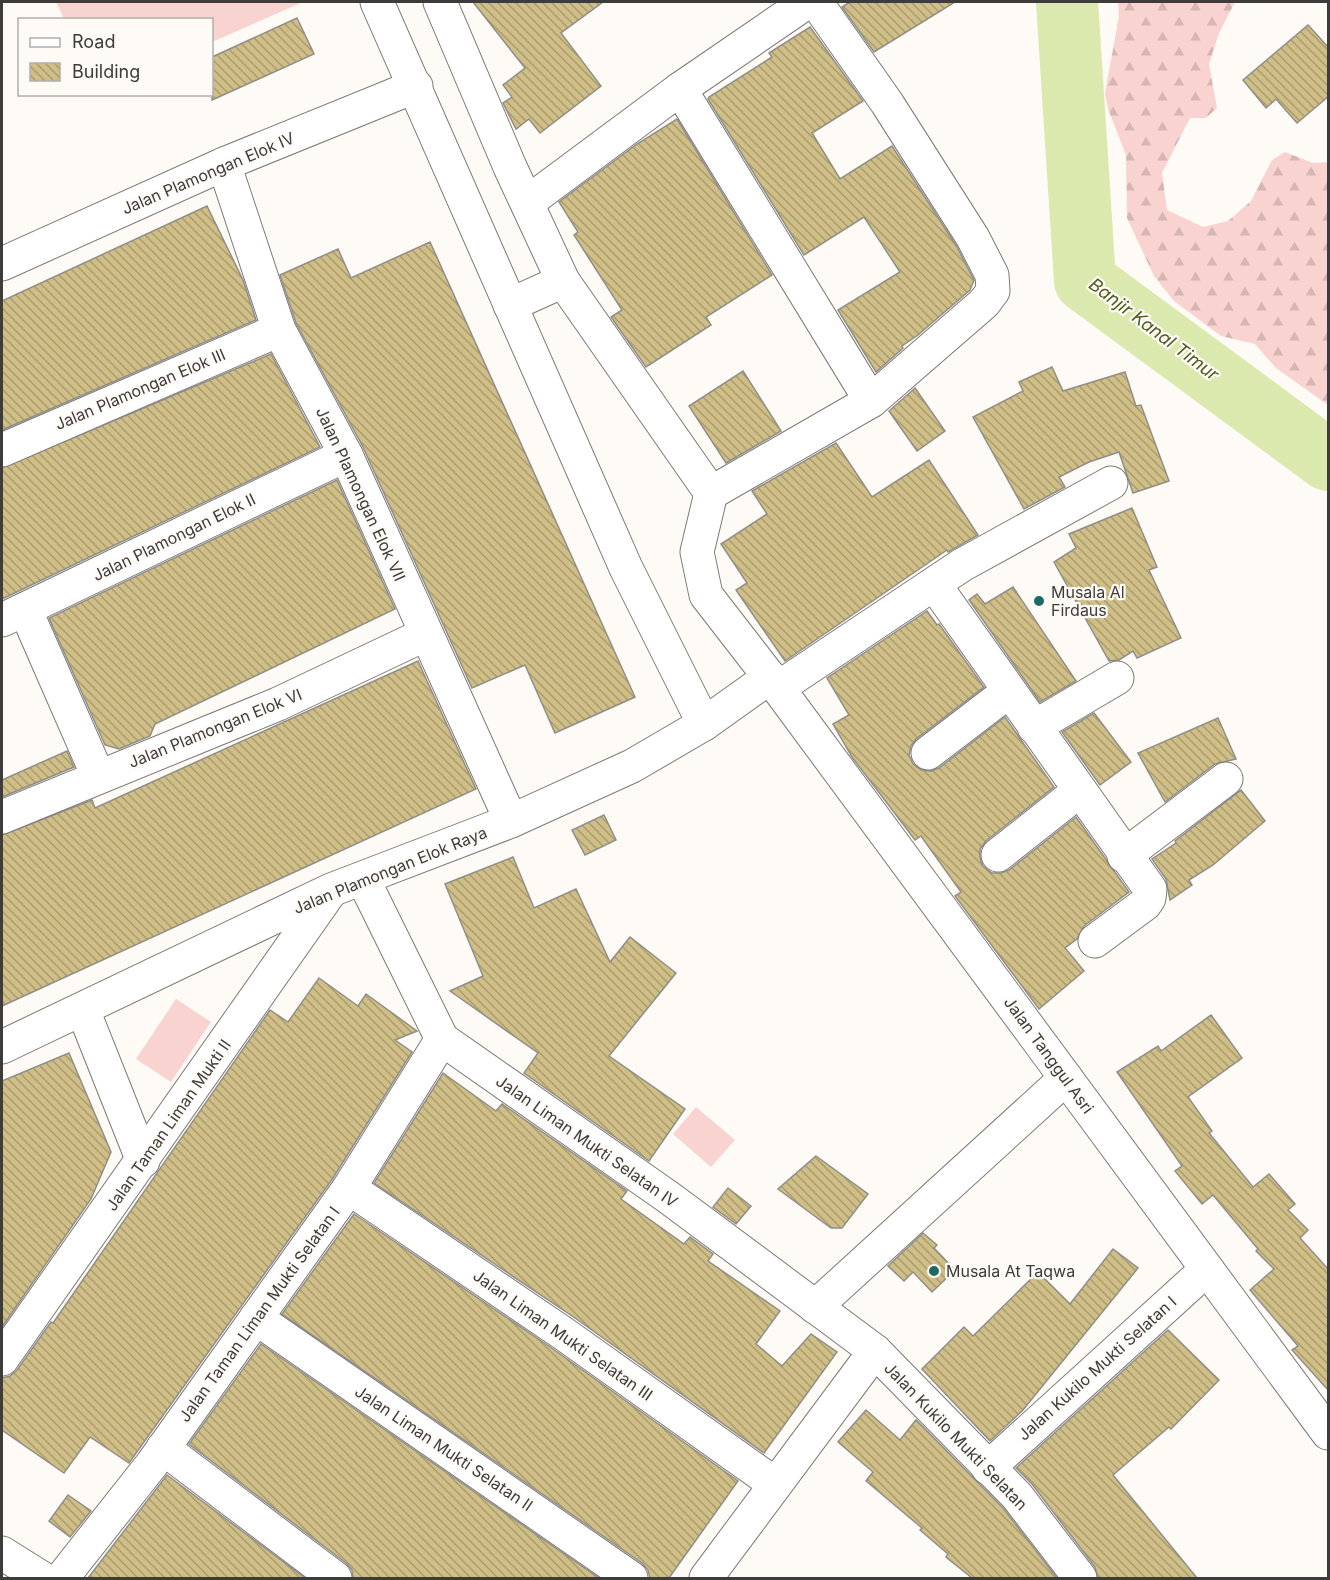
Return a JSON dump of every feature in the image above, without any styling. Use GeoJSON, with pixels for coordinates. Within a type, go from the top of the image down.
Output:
{"type":"FeatureCollection","features":[{"type":"Feature","properties":{"kind":"street"},"geometry":{"type":"LineString","coordinates":[[377,2],[416,86],[626,568],[704,724]]}},
{"type":"Feature","properties":{"kind":"street"},"geometry":{"type":"LineString","coordinates":[[440,2],[510,167],[563,281],[711,493],[871,401],[984,303],[993,291],[992,275],[973,238],[887,103],[816,2]]}},
{"type":"Feature","properties":{"kind":"street"},"geometry":{"type":"LineString","coordinates":[[528,202],[680,89],[807,2]]}},
{"type":"Feature","properties":{"kind":"street","name":"Jalan Plamongan Elok IV"},"geometry":{"type":"LineString","coordinates":[[2,264],[224,164],[416,86]]}},
{"type":"Feature","properties":{"kind":"street"},"geometry":{"type":"LineString","coordinates":[[680,89],[871,401]]}},
{"type":"Feature","properties":{"kind":"street","name":"Jalan Plamongan Elok VII"},"geometry":{"type":"LineString","coordinates":[[224,164],[279,330],[346,455],[511,821]]}},
{"type":"Feature","properties":{"kind":"street"},"geometry":{"type":"LineString","coordinates":[[510,305],[563,281]]}},
{"type":"Feature","properties":{"kind":"street","name":"Jalan Plamongan Elok III"},"geometry":{"type":"LineString","coordinates":[[2,450],[279,330]]}},
{"type":"Feature","properties":{"kind":"street","name":"Jalan Plamongan Elok II"},"geometry":{"type":"LineString","coordinates":[[13,615],[346,455]]}},
{"type":"Feature","properties":{"kind":"street","name":"Jalan Plamongan Elok Raya"},"geometry":{"type":"LineString","coordinates":[[2,1047],[332,890],[511,821],[632,766],[774,683],[962,566],[1111,483]]}},
{"type":"Feature","properties":{"kind":"street","name":"Jalan Tanggul Asri"},"geometry":{"type":"LineString","coordinates":[[711,493],[697,552],[706,595],[774,683],[1329,1433]]}},
{"type":"Feature","properties":{"kind":"street"},"geometry":{"type":"LineString","coordinates":[[934,584],[1124,856],[1150,889],[1149,898],[1145,904],[1095,941]]}},
{"type":"Feature","properties":{"kind":"street"},"geometry":{"type":"LineString","coordinates":[[13,615],[98,776]]}},
{"type":"Feature","properties":{"kind":"street","name":"Jalan Plamongan Elok VI"},"geometry":{"type":"LineString","coordinates":[[2,817],[278,704],[426,634]]}},
{"type":"Feature","properties":{"kind":"street"},"geometry":{"type":"LineString","coordinates":[[1034,727],[1117,678]]}},
{"type":"Feature","properties":{"kind":"street"},"geometry":{"type":"LineString","coordinates":[[928,753],[1009,691]]}},
{"type":"Feature","properties":{"kind":"street"},"geometry":{"type":"LineString","coordinates":[[1124,856],[1226,779]]}},
{"type":"Feature","properties":{"kind":"street"},"geometry":{"type":"LineString","coordinates":[[998,855],[1079,792]]}},
{"type":"Feature","properties":{"kind":"street","name":"Jalan Liman Mukti Selatan IV"},"geometry":{"type":"LineString","coordinates":[[363,879],[442,1039],[658,1190],[875,1351]]}},
{"type":"Feature","properties":{"kind":"street","name":"Jalan Taman Liman Mukti II"},"geometry":{"type":"LineString","coordinates":[[2,1359],[332,890]]}},
{"type":"Feature","properties":{"kind":"street"},"geometry":{"type":"LineString","coordinates":[[83,1010],[143,1161]]}},
{"type":"Feature","properties":{"kind":"street","name":"Jalan Taman Liman Mukti Selatan I"},"geometry":{"type":"LineString","coordinates":[[62,1578],[163,1448],[349,1188],[442,1039]]}},
{"type":"Feature","properties":{"kind":"street"},"geometry":{"type":"LineString","coordinates":[[815,1306],[1066,1078]]}},
{"type":"Feature","properties":{"kind":"street","name":"Jalan Liman Mukti Selatan III"},"geometry":{"type":"LineString","coordinates":[[349,1188],[564,1334],[776,1484]]}},
{"type":"Feature","properties":{"kind":"street","name":"Jalan Kukilo Mukti Selatan I"},"geometry":{"type":"LineString","coordinates":[[988,1468],[1207,1269]]}},
{"type":"Feature","properties":{"kind":"street","name":"Jalan Liman Mukti Selatan II"},"geometry":{"type":"LineString","coordinates":[[256,1318],[631,1578]]}},
{"type":"Feature","properties":{"kind":"street"},"geometry":{"type":"LineString","coordinates":[[706,1578],[875,1351]]}},
{"type":"Feature","properties":{"kind":"street","name":"Jalan Kukilo Mukti Selatan"},"geometry":{"type":"LineString","coordinates":[[875,1351],[1017,1496],[1080,1578]]}},
{"type":"Feature","properties":{"kind":"street"},"geometry":{"type":"LineString","coordinates":[[163,1448],[335,1578]]}},
{"type":"Feature","properties":{"kind":"street"},"geometry":{"type":"LineString","coordinates":[[2,1553],[42,1578]]}},
{"type":"Feature","properties":{"kind":"green space"},"geometry":{"type":"Polygon","coordinates":[[[56,2],[303,2],[213,42],[213,18],[64,18],[56,2]]]}},
{"type":"Feature","properties":{"kind":"green space"},"geometry":{"type":"Polygon","coordinates":[[[1118,2],[1235,2],[1219,33],[1209,64],[1217,108],[1206,118],[1190,118],[1162,173],[1167,210],[1203,227],[1228,221],[1251,201],[1272,160],[1285,152],[1313,163],[1328,162],[1328,405],[1276,368],[1255,344],[1221,336],[1174,301],[1154,276],[1127,218],[1126,155],[1108,109],[1105,93],[1119,16],[1118,2]]]}},
{"type":"Feature","properties":{"kind":"green space"},"geometry":{"type":"Polygon","coordinates":[[[176,999],[211,1022],[171,1082],[136,1059],[176,999]]]}},
{"type":"Feature","properties":{"kind":"green space"},"geometry":{"type":"Polygon","coordinates":[[[696,1107],[735,1140],[711,1167],[673,1134],[696,1107]]]}},
{"type":"Feature","properties":{"kind":"building"},"geometry":{"type":"Polygon","coordinates":[[[473,2],[603,2],[561,33],[601,86],[540,133],[529,119],[516,129],[503,103],[512,97],[503,85],[525,68],[473,2]]]}},
{"type":"Feature","properties":{"kind":"building"},"geometry":{"type":"Polygon","coordinates":[[[850,2],[955,2],[874,52],[842,7],[850,2]]]}},
{"type":"Feature","properties":{"kind":"building"},"geometry":{"type":"Polygon","coordinates":[[[297,18],[314,54],[212,100],[213,57],[297,18]]]}},
{"type":"Feature","properties":{"kind":"building"},"geometry":{"type":"Polygon","coordinates":[[[1308,25],[1329,48],[1329,96],[1297,123],[1276,99],[1266,108],[1243,80],[1308,25]]]}},
{"type":"Feature","properties":{"kind":"building"},"geometry":{"type":"Polygon","coordinates":[[[810,27],[863,101],[812,133],[840,179],[892,146],[957,247],[974,280],[970,290],[902,346],[903,348],[876,372],[838,310],[900,272],[864,217],[804,255],[708,99],[772,57],[769,53],[810,27]]]}},
{"type":"Feature","properties":{"kind":"building"},"geometry":{"type":"Polygon","coordinates":[[[677,119],[772,275],[706,317],[711,325],[646,367],[611,317],[622,310],[574,235],[578,232],[559,202],[637,144],[677,119]]]}},
{"type":"Feature","properties":{"kind":"building"},"geometry":{"type":"Polygon","coordinates":[[[207,206],[243,280],[256,320],[2,430],[2,301],[207,206]]]}},
{"type":"Feature","properties":{"kind":"building"},"geometry":{"type":"Polygon","coordinates":[[[430,242],[635,697],[555,733],[525,665],[472,688],[363,447],[296,323],[280,275],[338,249],[351,278],[430,242]]]}},
{"type":"Feature","properties":{"kind":"building"},"geometry":{"type":"Polygon","coordinates":[[[271,354],[320,447],[2,599],[2,468],[271,354]]]}},
{"type":"Feature","properties":{"kind":"building"},"geometry":{"type":"Polygon","coordinates":[[[1052,367],[1063,391],[1125,372],[1136,406],[1141,405],[1169,481],[1133,493],[1119,452],[1089,462],[1059,477],[1065,487],[1024,509],[973,417],[1023,391],[1019,382],[1052,367]]]}},
{"type":"Feature","properties":{"kind":"building"},"geometry":{"type":"Polygon","coordinates":[[[743,371],[781,431],[726,463],[689,406],[743,371]]]}},
{"type":"Feature","properties":{"kind":"building"},"geometry":{"type":"Polygon","coordinates":[[[915,388],[945,431],[917,451],[889,411],[915,388]]]}},
{"type":"Feature","properties":{"kind":"building"},"geometry":{"type":"Polygon","coordinates":[[[836,443],[872,497],[929,460],[978,535],[948,552],[947,550],[785,661],[736,590],[747,583],[721,544],[767,514],[752,491],[836,443]]]}},
{"type":"Feature","properties":{"kind":"building"},"geometry":{"type":"Polygon","coordinates":[[[337,480],[395,609],[155,724],[150,736],[119,749],[105,745],[49,618],[337,480]]]}},
{"type":"Feature","properties":{"kind":"building"},"geometry":{"type":"Polygon","coordinates":[[[1132,508],[1157,567],[1149,570],[1181,638],[1137,658],[1133,651],[1119,660],[1109,661],[1054,562],[1076,548],[1069,534],[1132,508]]]}},
{"type":"Feature","properties":{"kind":"building"},"geometry":{"type":"Polygon","coordinates":[[[1013,587],[1076,681],[1040,702],[969,600],[977,594],[985,604],[1013,587]]]}},
{"type":"Feature","properties":{"kind":"building"},"geometry":{"type":"Polygon","coordinates":[[[927,611],[937,625],[939,624],[984,687],[916,739],[909,755],[913,764],[921,770],[931,771],[939,768],[1005,717],[1054,787],[986,841],[980,849],[983,866],[992,873],[1009,870],[1076,817],[1129,892],[1084,926],[1077,939],[1065,948],[1084,971],[1039,1009],[955,896],[961,892],[921,836],[915,840],[852,757],[833,724],[849,715],[827,678],[927,611]]]}},
{"type":"Feature","properties":{"kind":"building"},"geometry":{"type":"Polygon","coordinates":[[[418,661],[476,789],[2,1006],[2,835],[92,800],[95,808],[418,661]]]}},
{"type":"Feature","properties":{"kind":"building"},"geometry":{"type":"Polygon","coordinates":[[[1094,713],[1131,762],[1100,785],[1062,732],[1094,713]]]}},
{"type":"Feature","properties":{"kind":"building"},"geometry":{"type":"Polygon","coordinates":[[[1218,718],[1236,759],[1215,764],[1165,802],[1138,753],[1218,718]]]}},
{"type":"Feature","properties":{"kind":"building"},"geometry":{"type":"Polygon","coordinates":[[[67,751],[74,767],[2,797],[2,780],[67,751]]]}},
{"type":"Feature","properties":{"kind":"building"},"geometry":{"type":"Polygon","coordinates":[[[1241,790],[1265,821],[1213,865],[1189,880],[1192,885],[1170,900],[1166,879],[1152,859],[1176,843],[1175,841],[1241,790]]]}},
{"type":"Feature","properties":{"kind":"building"},"geometry":{"type":"Polygon","coordinates":[[[604,815],[616,840],[585,855],[572,830],[604,815]]]}},
{"type":"Feature","properties":{"kind":"building"},"geometry":{"type":"Polygon","coordinates":[[[513,857],[534,908],[576,889],[610,962],[630,937],[676,973],[609,1056],[685,1109],[649,1161],[524,1073],[538,1053],[450,991],[483,976],[445,884],[513,857]]]}},
{"type":"Feature","properties":{"kind":"building"},"geometry":{"type":"Polygon","coordinates":[[[319,978],[358,1006],[366,994],[417,1031],[395,1040],[412,1052],[333,1178],[129,1463],[90,1437],[64,1473],[2,1430],[2,1378],[10,1376],[17,1370],[51,1322],[53,1323],[270,1010],[288,1022],[319,978]]]}},
{"type":"Feature","properties":{"kind":"building"},"geometry":{"type":"Polygon","coordinates":[[[1211,1015],[1242,1058],[1188,1097],[1212,1131],[1209,1133],[1253,1187],[1269,1174],[1295,1204],[1288,1210],[1308,1230],[1300,1238],[1329,1270],[1329,1391],[1292,1350],[1298,1346],[1250,1290],[1274,1269],[1256,1251],[1258,1249],[1213,1195],[1202,1204],[1175,1171],[1182,1166],[1117,1072],[1158,1046],[1161,1051],[1211,1015]]]}},
{"type":"Feature","properties":{"kind":"building"},"geometry":{"type":"Polygon","coordinates":[[[69,1053],[111,1152],[91,1199],[2,1327],[2,1081],[69,1053]]]}},
{"type":"Feature","properties":{"kind":"building"},"geometry":{"type":"Polygon","coordinates":[[[443,1073],[496,1111],[502,1104],[627,1191],[621,1199],[684,1244],[690,1237],[713,1254],[708,1261],[780,1311],[756,1344],[782,1366],[811,1334],[837,1352],[764,1453],[575,1318],[374,1183],[443,1073]]]}},
{"type":"Feature","properties":{"kind":"building"},"geometry":{"type":"Polygon","coordinates":[[[816,1156],[868,1194],[842,1228],[831,1228],[778,1189],[816,1156]]]}},
{"type":"Feature","properties":{"kind":"building"},"geometry":{"type":"Polygon","coordinates":[[[728,1188],[751,1206],[736,1224],[713,1207],[728,1188]]]}},
{"type":"Feature","properties":{"kind":"building"},"geometry":{"type":"Polygon","coordinates":[[[354,1214],[553,1349],[738,1481],[669,1578],[650,1578],[648,1570],[642,1563],[282,1314],[354,1214]]]}},
{"type":"Feature","properties":{"kind":"building"},"geometry":{"type":"Polygon","coordinates":[[[923,1233],[937,1245],[934,1248],[955,1270],[932,1292],[913,1272],[904,1281],[888,1266],[923,1233]]]}},
{"type":"Feature","properties":{"kind":"building"},"geometry":{"type":"Polygon","coordinates":[[[1113,1249],[1138,1268],[1023,1410],[990,1441],[922,1369],[964,1327],[973,1336],[1038,1272],[1070,1304],[1113,1249]]]}},
{"type":"Feature","properties":{"kind":"building"},"geometry":{"type":"Polygon","coordinates":[[[1168,1330],[1219,1380],[1171,1429],[1169,1427],[1113,1475],[1197,1578],[1098,1578],[1095,1567],[1032,1484],[1016,1468],[1168,1330]]]}},
{"type":"Feature","properties":{"kind":"building"},"geometry":{"type":"Polygon","coordinates":[[[261,1344],[599,1578],[353,1578],[352,1570],[346,1563],[189,1444],[261,1344]]]}},
{"type":"Feature","properties":{"kind":"building"},"geometry":{"type":"Polygon","coordinates":[[[866,1410],[900,1440],[916,1420],[1003,1508],[1057,1578],[972,1578],[946,1557],[948,1554],[920,1530],[922,1528],[866,1481],[873,1472],[838,1442],[866,1410]]]}},
{"type":"Feature","properties":{"kind":"building"},"geometry":{"type":"Polygon","coordinates":[[[167,1475],[305,1578],[88,1578],[167,1475]]]}},
{"type":"Feature","properties":{"kind":"building"},"geometry":{"type":"Polygon","coordinates":[[[68,1495],[91,1511],[70,1537],[49,1521],[68,1495]]]}},
{"type":"Feature","properties":{"kind":"waterway","name":"Banjir Kanal Timur"},"geometry":{"type":"LineString","coordinates":[[1067,2],[1085,281],[1328,460]]}},
{"type":"Feature","properties":{"kind":"place","name":"Musala Al Firdaus"},"geometry":{"type":"Point","coordinates":[1039,601]}},
{"type":"Feature","properties":{"kind":"place","name":"Musala At Taqwa"},"geometry":{"type":"Point","coordinates":[934,1271]}}]}
